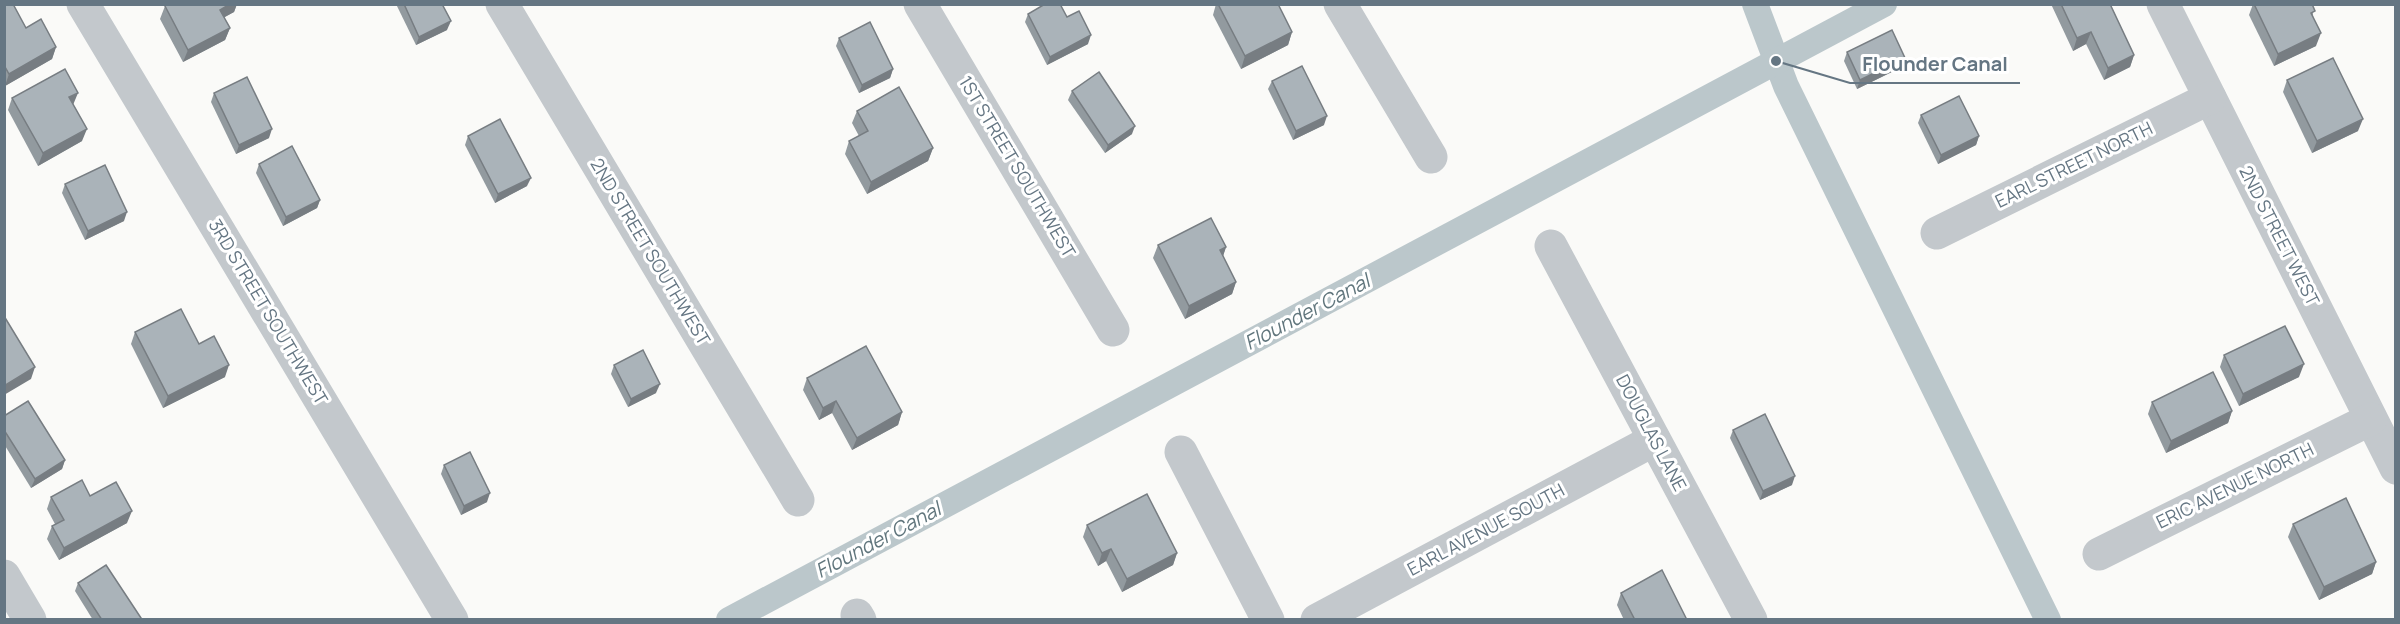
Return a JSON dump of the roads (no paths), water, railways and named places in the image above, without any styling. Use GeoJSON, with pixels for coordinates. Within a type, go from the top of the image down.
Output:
{"type":"FeatureCollection","features":[{"type":"Feature","properties":{"kind":"street","name":"3RD STREET SOUTHWEST"},"geometry":{"type":"LineString","coordinates":[[83,4],[452,620]]}},
{"type":"Feature","properties":{"kind":"street","name":"2ND STREET SOUTHWEST"},"geometry":{"type":"LineString","coordinates":[[502,4],[798,500]]}},
{"type":"Feature","properties":{"kind":"street","name":"1ST STREET SOUTHWEST"},"geometry":{"type":"LineString","coordinates":[[920,4],[1113,330]]}},
{"type":"Feature","properties":{"kind":"street"},"geometry":{"type":"LineString","coordinates":[[1340,4],[1431,157]]}},
{"type":"Feature","properties":{"kind":"street","name":"2ND STREET WEST"},"geometry":{"type":"LineString","coordinates":[[2163,4],[2396,468]]}},
{"type":"Feature","properties":{"kind":"street","name":"EARL STREET NORTH"},"geometry":{"type":"LineString","coordinates":[[1938,233],[2210,98]]}},
{"type":"Feature","properties":{"kind":"street","name":"DOUGLAS LANE"},"geometry":{"type":"LineString","coordinates":[[1551,246],[1751,620]]}},
{"type":"Feature","properties":{"kind":"street","name":"ERIC AVENUE NORTH"},"geometry":{"type":"LineString","coordinates":[[2099,554],[2371,419]]}},
{"type":"Feature","properties":{"kind":"street","name":"EARL AVENUE SOUTH"},"geometry":{"type":"LineString","coordinates":[[1317,620],[1654,440]]}},
{"type":"Feature","properties":{"kind":"street"},"geometry":{"type":"LineString","coordinates":[[1181,452],[1268,620]]}},
{"type":"Feature","properties":{"kind":"street"},"geometry":{"type":"LineString","coordinates":[[4,576],[30,620]]}},
{"type":"Feature","properties":{"kind":"waterway"},"geometry":{"type":"LineString","coordinates":[[1755,4],[1786,86],[2048,620]]}},
{"type":"Feature","properties":{"kind":"waterway","name":"Flounder Canal"},"geometry":{"type":"LineString","coordinates":[[729,620],[1884,4]]}},
{"type":"Feature","properties":{"kind":"place","name":"Flounder Canal"},"geometry":{"type":"Point","coordinates":[1776,61]}}]}
